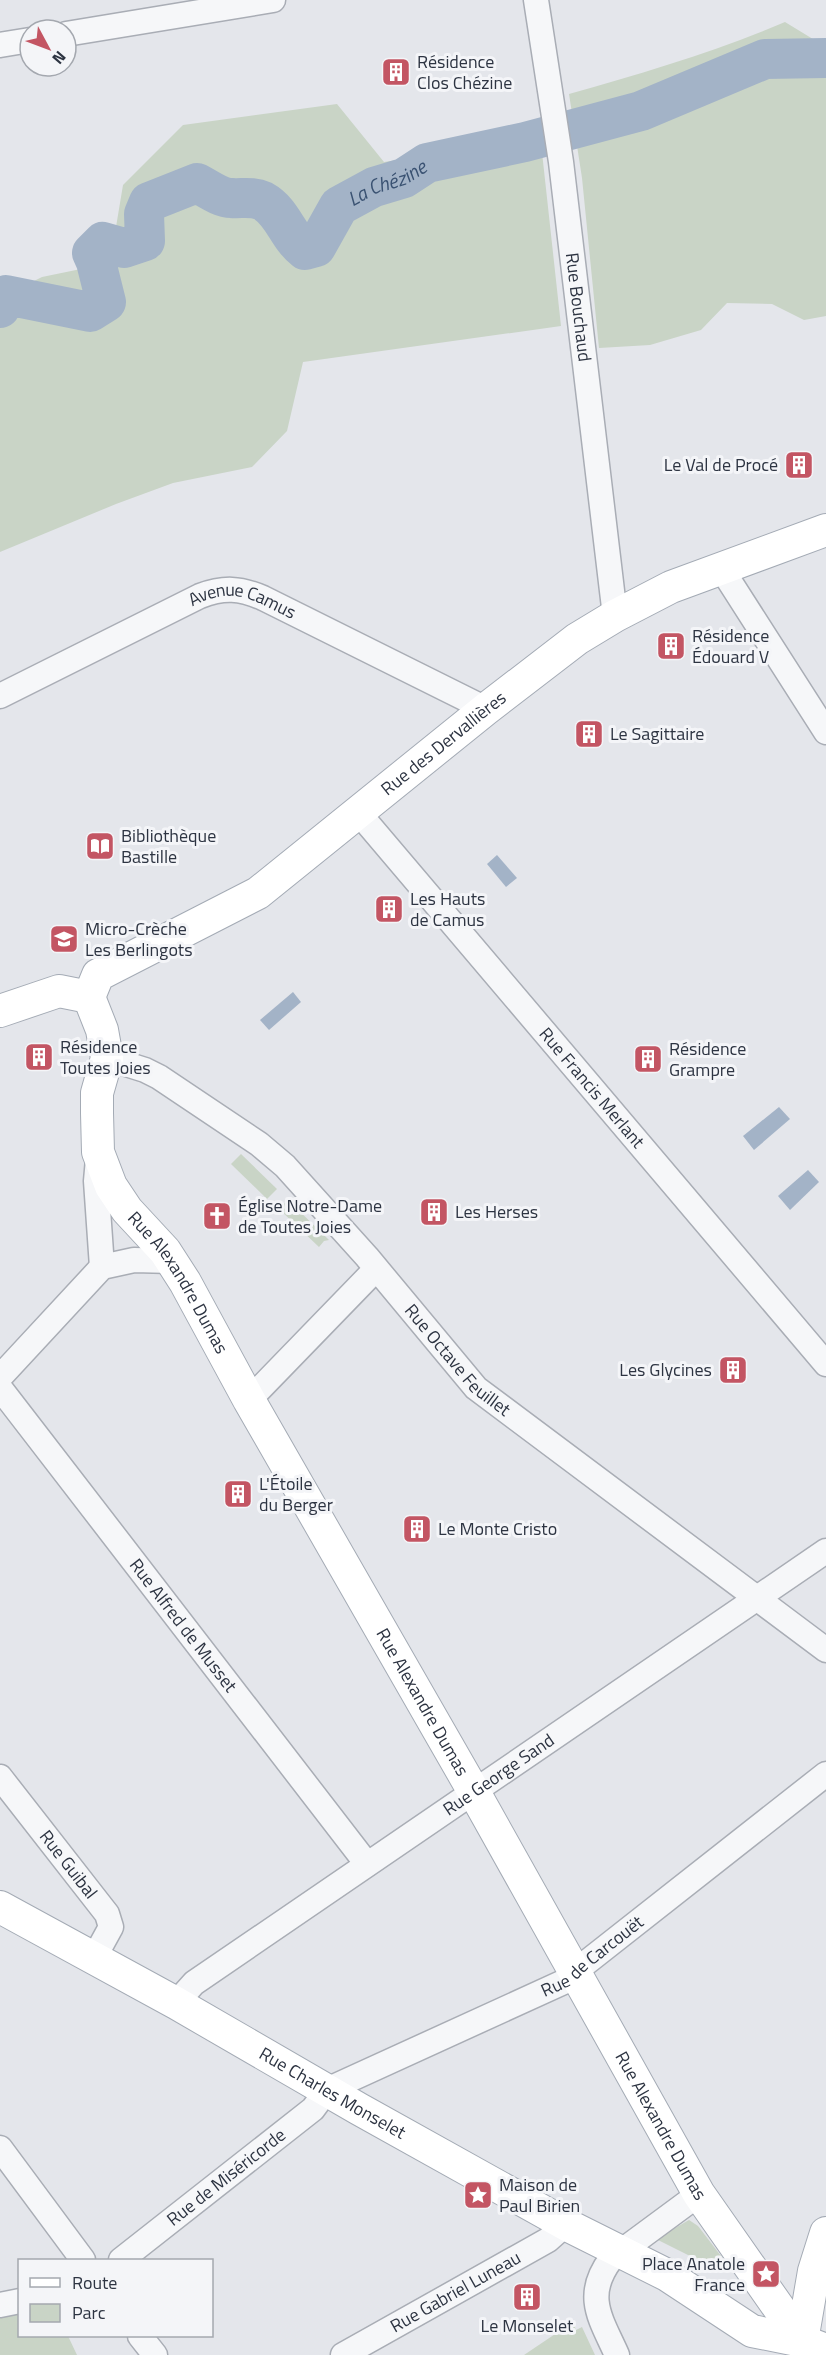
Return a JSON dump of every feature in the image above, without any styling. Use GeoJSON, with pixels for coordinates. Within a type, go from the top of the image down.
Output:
{"type":"FeatureCollection","features":[{"type":"Feature","properties":{"kind":"main road","name":"Rue des Dervallières"},"geometry":{"type":"LineString","coordinates":[[89,997],[98,975],[258,893],[357,811],[577,639],[671,587],[826,530]]}},
{"type":"Feature","properties":{"kind":"main road"},"geometry":{"type":"LineString","coordinates":[[0,1011],[59,991],[89,997]]}},
{"type":"Feature","properties":{"kind":"main road","name":"Rue Alexandre Dumas"},"geometry":{"type":"LineString","coordinates":[[89,997],[102,1030],[107,1058],[97,1093],[98,1152],[111,1186],[120,1200],[172,1261],[474,1792],[699,2194],[771,2296]]}},
{"type":"Feature","properties":{"kind":"main road","name":"Rue Charles Monselet"},"geometry":{"type":"LineString","coordinates":[[0,1907],[176,2003],[566,2224],[667,2275],[752,2331],[803,2350]]}},
{"type":"Feature","properties":{"kind":"main road"},"geometry":{"type":"LineString","coordinates":[[803,2350],[820,2283],[826,2233]]}},
{"type":"Feature","properties":{"kind":"main road","name":"Rue Charles Monselet"},"geometry":{"type":"LineString","coordinates":[[667,2275],[728,2294],[771,2296]]}},
{"type":"Feature","properties":{"kind":"main road"},"geometry":{"type":"LineString","coordinates":[[803,2350],[771,2296],[820,2283]]}},
{"type":"Feature","properties":{"kind":"street"},"geometry":{"type":"LineString","coordinates":[[78,32],[273,0]]}},
{"type":"Feature","properties":{"kind":"street","name":"Rue Bouchaud"},"geometry":{"type":"LineString","coordinates":[[536,0],[556,122],[615,616]]}},
{"type":"Feature","properties":{"kind":"street"},"geometry":{"type":"LineString","coordinates":[[0,45],[18,42]]}},
{"type":"Feature","properties":{"kind":"street"},"geometry":{"type":"LineString","coordinates":[[721,568],[826,732]]}},
{"type":"Feature","properties":{"kind":"street","name":"Avenue Camus"},"geometry":{"type":"LineString","coordinates":[[0,696],[200,596],[228,588],[245,590],[263,598],[486,709]]}},
{"type":"Feature","properties":{"kind":"street","name":"Rue Francis Merlant"},"geometry":{"type":"LineString","coordinates":[[357,811],[826,1364]]}},
{"type":"Feature","properties":{"kind":"street","name":"Rue Octave Feuillet"},"geometry":{"type":"LineString","coordinates":[[107,1058],[159,1077],[259,1144],[285,1166],[376,1269],[476,1388],[826,1650]]}},
{"type":"Feature","properties":{"kind":"street","name":"Rue Alexandre Dumas"},"geometry":{"type":"LineString","coordinates":[[98,1152],[96,1181],[102,1267]]}},
{"type":"Feature","properties":{"kind":"street"},"geometry":{"type":"LineString","coordinates":[[0,1377],[102,1267],[134,1260],[172,1261]]}},
{"type":"Feature","properties":{"kind":"street"},"geometry":{"type":"LineString","coordinates":[[249,1400],[376,1269]]}},
{"type":"Feature","properties":{"kind":"street","name":"Rue Alfred de Musset"},"geometry":{"type":"LineString","coordinates":[[0,1388],[367,1864]]}},
{"type":"Feature","properties":{"kind":"street","name":"Rue George Sand"},"geometry":{"type":"LineString","coordinates":[[176,2003],[194,1983],[826,1551]]}},
{"type":"Feature","properties":{"kind":"street","name":"Rue de Carcouët"},"geometry":{"type":"LineString","coordinates":[[327,2090],[568,1980],[826,1774]]}},
{"type":"Feature","properties":{"kind":"street","name":"Rue Guibal"},"geometry":{"type":"LineString","coordinates":[[0,1777],[107,1914],[111,1927],[94,1958]]}},
{"type":"Feature","properties":{"kind":"street","name":"Rue de Miséricorde"},"geometry":{"type":"LineString","coordinates":[[122,2259],[313,2109],[327,2090]]}},
{"type":"Feature","properties":{"kind":"street"},"geometry":{"type":"LineString","coordinates":[[0,2148],[82,2259]]}},
{"type":"Feature","properties":{"kind":"street"},"geometry":{"type":"LineString","coordinates":[[617,2355],[597,2313],[595,2296],[604,2268],[620,2252],[699,2194]]}},
{"type":"Feature","properties":{"kind":"street","name":"Rue Gabriel Luneau"},"geometry":{"type":"LineString","coordinates":[[343,2355],[548,2240],[566,2224]]}},
{"type":"Feature","properties":{"kind":"street"},"geometry":{"type":"LineString","coordinates":[[0,2305],[18,2301]]}},
{"type":"Feature","properties":{"kind":"street"},"geometry":{"type":"LineString","coordinates":[[141,2337],[155,2355]]}},
{"type":"Feature","properties":{"kind":"green space"},"geometry":{"type":"Polygon","coordinates":[[[785,22],[826,47],[826,316],[804,320],[772,304],[727,303],[701,330],[650,345],[599,348],[582,178],[569,94],[705,52],[785,22]]]}},
{"type":"Feature","properties":{"kind":"green space"},"geometry":{"type":"Polygon","coordinates":[[[337,104],[384,162],[506,143],[540,134],[561,326],[303,362],[287,431],[252,467],[173,483],[0,552],[0,298],[42,277],[110,263],[123,185],[183,125],[337,104]]]}},
{"type":"Feature","properties":{"kind":"green space"},"geometry":{"type":"Polygon","coordinates":[[[241,1154],[277,1189],[267,1199],[231,1164],[241,1154]]]}},
{"type":"Feature","properties":{"kind":"green space"},"geometry":{"type":"Polygon","coordinates":[[[288,1200],[329,1240],[324,1241],[319,1247],[279,1209],[288,1200]]]}},
{"type":"Feature","properties":{"kind":"green space"},"geometry":{"type":"Polygon","coordinates":[[[689,2220],[698,2226],[721,2256],[722,2259],[718,2263],[712,2265],[704,2263],[656,2239],[689,2220]]]}},
{"type":"Feature","properties":{"kind":"green space"},"geometry":{"type":"Polygon","coordinates":[[[18,2314],[18,2337],[68,2337],[77,2355],[0,2355],[0,2317],[18,2314]]]}},
{"type":"Feature","properties":{"kind":"green space"},"geometry":{"type":"Polygon","coordinates":[[[573,2322],[576,2330],[582,2327],[595,2355],[524,2355],[573,2322]]]}},
{"type":"Feature","properties":{"kind":"water"},"geometry":{"type":"Polygon","coordinates":[[[497,855],[517,878],[506,887],[487,864],[497,855]]]}},
{"type":"Feature","properties":{"kind":"water"},"geometry":{"type":"Polygon","coordinates":[[[293,992],[301,1002],[269,1030],[260,1020],[293,992]]]}},
{"type":"Feature","properties":{"kind":"water"},"geometry":{"type":"Polygon","coordinates":[[[779,1107],[790,1119],[754,1150],[743,1136],[779,1107]]]}},
{"type":"Feature","properties":{"kind":"water"},"geometry":{"type":"Polygon","coordinates":[[[808,1170],[819,1182],[790,1210],[778,1196],[808,1170]]]}},
{"type":"Feature","properties":{"kind":"waterway","name":"La Chézine"},"geometry":{"type":"LineString","coordinates":[[0,308],[6,295],[90,312],[106,302],[92,253],[103,242],[124,248],[145,241],[144,214],[149,202],[197,183],[227,198],[251,198],[263,201],[275,211],[305,250],[316,247],[339,206],[374,187],[404,178],[427,163],[525,142],[641,111],[765,59],[826,58]]}},
{"type":"Feature","properties":{"kind":"place","name":"Résidence Clos Chézine"},"geometry":{"type":"Point","coordinates":[396,72]}},
{"type":"Feature","properties":{"kind":"place","name":"Le Val de Procé"},"geometry":{"type":"Point","coordinates":[799,465]}},
{"type":"Feature","properties":{"kind":"place","name":"Résidence Édouard V"},"geometry":{"type":"Point","coordinates":[671,646]}},
{"type":"Feature","properties":{"kind":"place","name":"Le Sagittaire"},"geometry":{"type":"Point","coordinates":[589,734]}},
{"type":"Feature","properties":{"kind":"place","name":"Bibliothèque Bastille"},"geometry":{"type":"Point","coordinates":[100,846]}},
{"type":"Feature","properties":{"kind":"place","name":"Les Hauts de Camus"},"geometry":{"type":"Point","coordinates":[389,909]}},
{"type":"Feature","properties":{"kind":"place","name":"Micro-Crèche Les Berlingots"},"geometry":{"type":"Point","coordinates":[64,939]}},
{"type":"Feature","properties":{"kind":"place","name":"Résidence Toutes Joies"},"geometry":{"type":"Point","coordinates":[39,1057]}},
{"type":"Feature","properties":{"kind":"place","name":"Résidence Grampre"},"geometry":{"type":"Point","coordinates":[648,1059]}},
{"type":"Feature","properties":{"kind":"place","name":"Les Herses"},"geometry":{"type":"Point","coordinates":[434,1212]}},
{"type":"Feature","properties":{"kind":"place","name":"Église Notre-Dame de Toutes Joies"},"geometry":{"type":"Point","coordinates":[217,1216]}},
{"type":"Feature","properties":{"kind":"place","name":"Les Glycines"},"geometry":{"type":"Point","coordinates":[733,1370]}},
{"type":"Feature","properties":{"kind":"place","name":"L'Étoile du Berger"},"geometry":{"type":"Point","coordinates":[238,1494]}},
{"type":"Feature","properties":{"kind":"place","name":"Le Monte Cristo"},"geometry":{"type":"Point","coordinates":[417,1529]}},
{"type":"Feature","properties":{"kind":"place","name":"Maison de Paul Birien"},"geometry":{"type":"Point","coordinates":[478,2195]}},
{"type":"Feature","properties":{"kind":"place","name":"Place Anatole France"},"geometry":{"type":"Point","coordinates":[766,2274]}},
{"type":"Feature","properties":{"kind":"place","name":"Le Monselet"},"geometry":{"type":"Point","coordinates":[527,2297]}}]}
